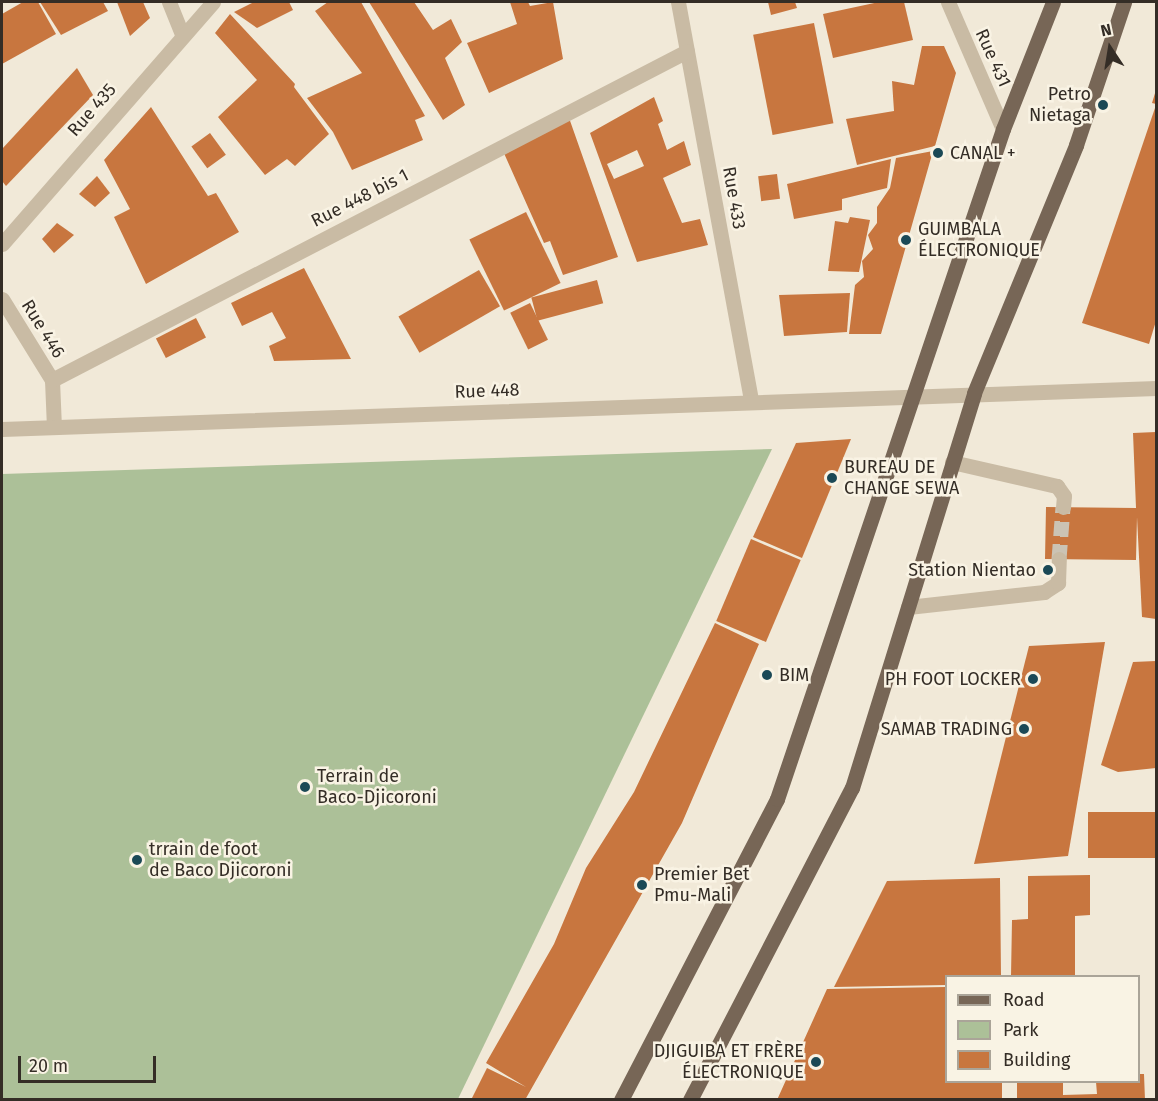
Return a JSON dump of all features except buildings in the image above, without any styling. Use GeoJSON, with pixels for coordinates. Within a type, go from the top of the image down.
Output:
{"type":"FeatureCollection","features":[{"type":"Feature","properties":{"kind":"main road"},"geometry":{"type":"LineString","coordinates":[[621,1100],[777,799],[1003,129],[1053,2]]}},
{"type":"Feature","properties":{"kind":"main road"},"geometry":{"type":"LineString","coordinates":[[690,1100],[852,788],[974,393],[1076,145],[1124,2]]}},
{"type":"Feature","properties":{"kind":"street"},"geometry":{"type":"LineString","coordinates":[[169,2],[182,35]]}},
{"type":"Feature","properties":{"kind":"street","name":"Rue 435"},"geometry":{"type":"LineString","coordinates":[[2,244],[213,2]]}},
{"type":"Feature","properties":{"kind":"street","name":"Rue 433"},"geometry":{"type":"LineString","coordinates":[[678,2],[752,401]]}},
{"type":"Feature","properties":{"kind":"street","name":"Rue 431"},"geometry":{"type":"LineString","coordinates":[[948,2],[1003,129]]}},
{"type":"Feature","properties":{"kind":"street","name":"Rue 448 bis 1"},"geometry":{"type":"LineString","coordinates":[[52,380],[687,51]]}},
{"type":"Feature","properties":{"kind":"street","name":"Rue 446"},"geometry":{"type":"LineString","coordinates":[[2,299],[52,380]]}},
{"type":"Feature","properties":{"kind":"street"},"geometry":{"type":"LineString","coordinates":[[52,380],[54,427]]}},
{"type":"Feature","properties":{"kind":"street","name":"Rue 448"},"geometry":{"type":"LineString","coordinates":[[2,429],[1156,388]]}},
{"type":"Feature","properties":{"kind":"street"},"geometry":{"type":"LineString","coordinates":[[952,462],[1057,486],[1064,496],[1063,507]]}},
{"type":"Feature","properties":{"kind":"street"},"geometry":{"type":"LineString","coordinates":[[908,607],[1044,592],[1058,583],[1059,559]]}},
{"type":"Feature","properties":{"kind":"green space","name":"Terrain de Baco-Djicoroni"},"geometry":{"type":"Polygon","coordinates":[[[772,449],[458,1099],[2,1099],[2,474],[772,449]]]}},
{"type":"Feature","properties":{"kind":"tunnel"},"geometry":{"type":"LineString","coordinates":[[1059,559],[1063,507]]}},
{"type":"Feature","properties":{"kind":"place","name":"Petro Nietaga"},"geometry":{"type":"Point","coordinates":[1103,105]}},
{"type":"Feature","properties":{"kind":"place","name":"CANAL +"},"geometry":{"type":"Point","coordinates":[938,153]}},
{"type":"Feature","properties":{"kind":"place","name":"GUIMBALA ÉLECTRONIQUE"},"geometry":{"type":"Point","coordinates":[906,240]}},
{"type":"Feature","properties":{"kind":"place","name":"BUREAU DE CHANGE SEWA"},"geometry":{"type":"Point","coordinates":[832,478]}},
{"type":"Feature","properties":{"kind":"place","name":"Station Nientao"},"geometry":{"type":"Point","coordinates":[1048,570]}},
{"type":"Feature","properties":{"kind":"place","name":"BIM"},"geometry":{"type":"Point","coordinates":[767,675]}},
{"type":"Feature","properties":{"kind":"place","name":"PH FOOT LOCKER"},"geometry":{"type":"Point","coordinates":[1033,679]}},
{"type":"Feature","properties":{"kind":"place","name":"SAMAB TRADING"},"geometry":{"type":"Point","coordinates":[1024,729]}},
{"type":"Feature","properties":{"kind":"place","name":"Terrain de Baco-Djicoroni"},"geometry":{"type":"Point","coordinates":[305,787]}},
{"type":"Feature","properties":{"kind":"place","name":"trrain de foot de Baco Djicoroni"},"geometry":{"type":"Point","coordinates":[137,860]}},
{"type":"Feature","properties":{"kind":"place","name":"Premier Bet Pmu-Mali"},"geometry":{"type":"Point","coordinates":[642,885]}},
{"type":"Feature","properties":{"kind":"place","name":"DJIGUIBA ET FRÈRE ÉLECTRONIQUE"},"geometry":{"type":"Point","coordinates":[816,1062]}}]}
